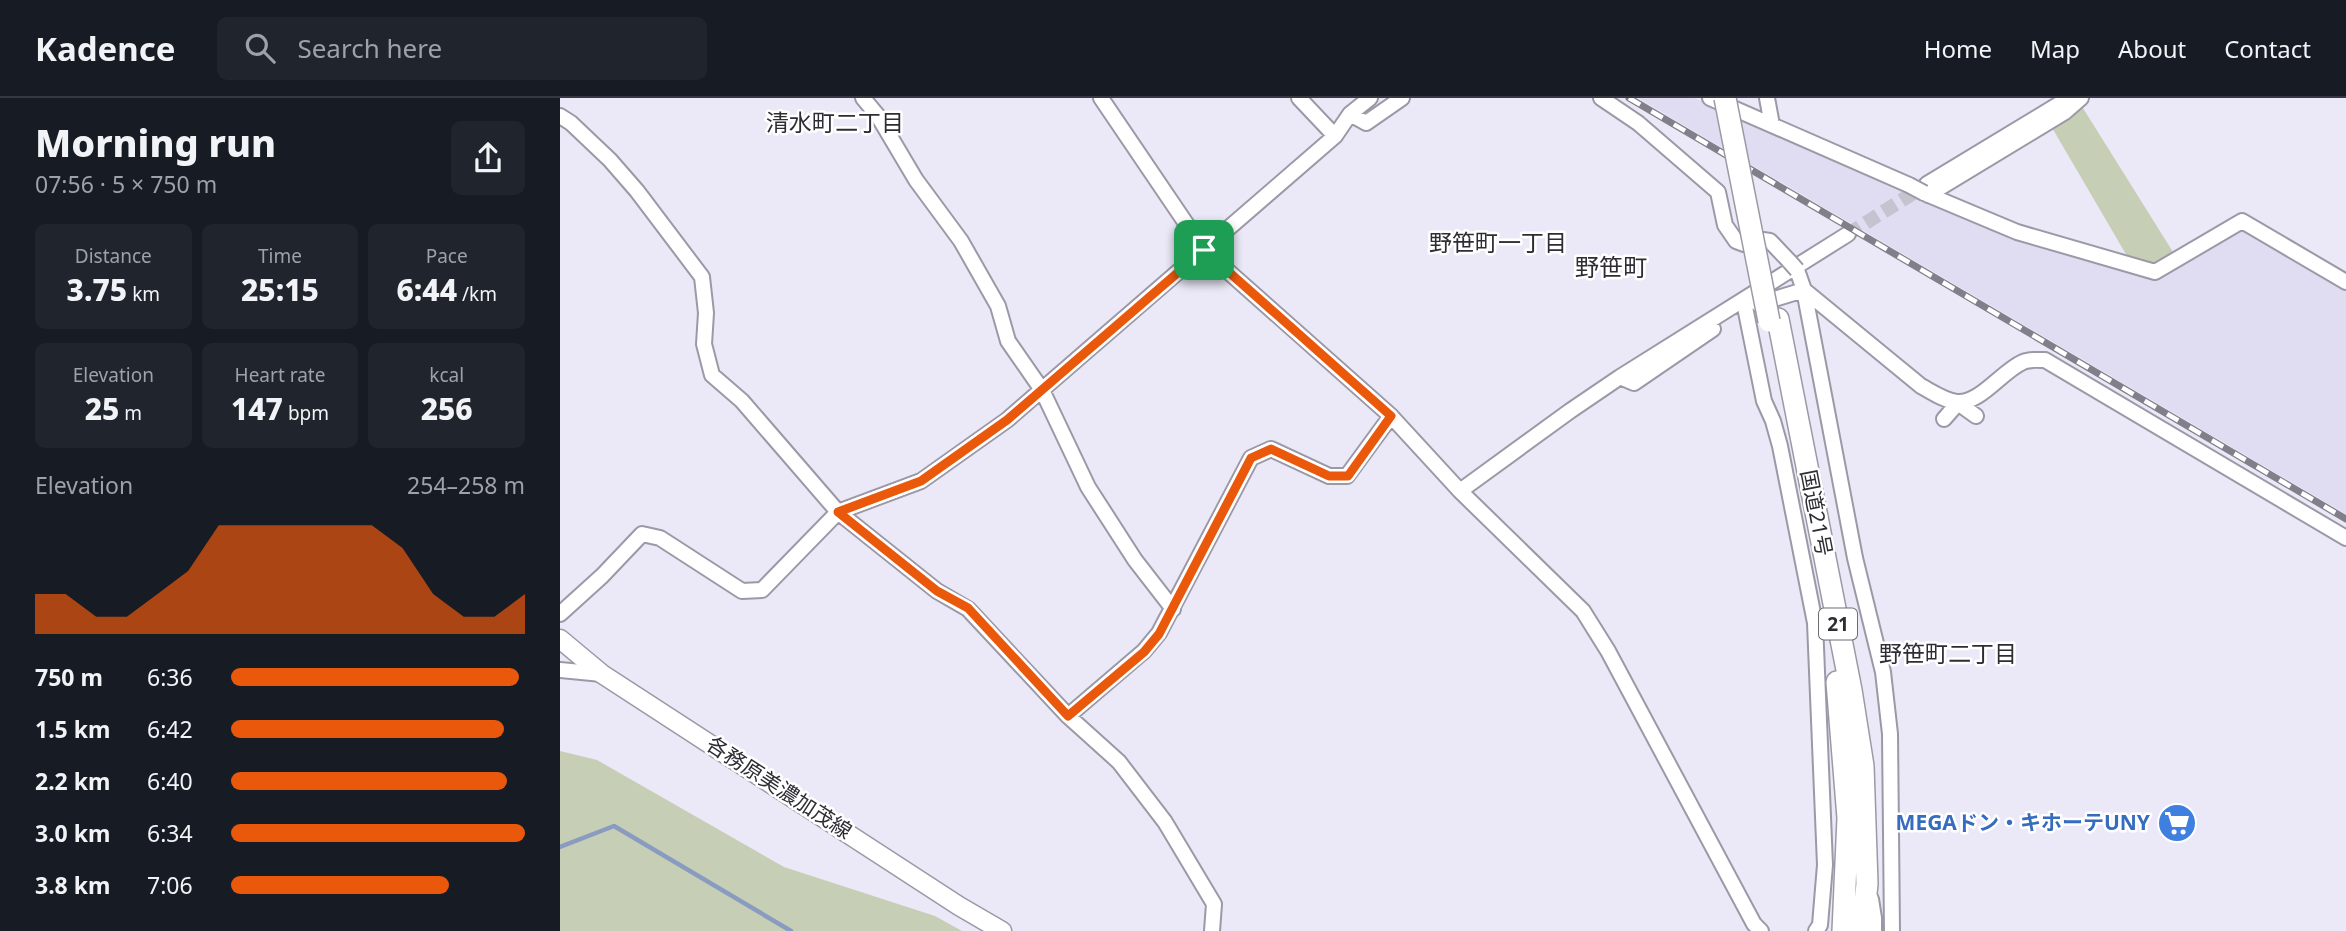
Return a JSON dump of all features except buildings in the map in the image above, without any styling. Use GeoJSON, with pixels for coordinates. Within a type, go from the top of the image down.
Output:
{"type":"FeatureCollection","features":[{"type":"Feature","properties":{"kind":"highway","name":"国道21号"},"geometry":{"type":"LineString","coordinates":[[1725,98],[1851,690],[1863,766],[1867,884],[1862,931]]}},
{"type":"Feature","properties":{"kind":"highway","name":"国道21号"},"geometry":{"type":"LineString","coordinates":[[1733,98],[1836,673],[1848,818],[1843,931]]}},
{"type":"Feature","properties":{"kind":"main road","name":"各務原美濃加茂線"},"geometry":{"type":"LineString","coordinates":[[560,639],[602,674],[959,906],[1002,931]]}},
{"type":"Feature","properties":{"kind":"street"},"geometry":{"type":"LineString","coordinates":[[863,98],[878,116],[916,180],[961,241],[998,306],[1008,341],[1042,390],[1088,487],[1135,561],[1173,609]]}},
{"type":"Feature","properties":{"kind":"street"},"geometry":{"type":"LineString","coordinates":[[1101,98],[1204,250],[1391,416],[1460,491],[1583,611],[1608,651],[1754,924],[1761,931]]}},
{"type":"Feature","properties":{"kind":"street"},"geometry":{"type":"LineString","coordinates":[[1299,98],[1335,136]]}},
{"type":"Feature","properties":{"kind":"street"},"geometry":{"type":"LineString","coordinates":[[560,614],[602,576],[642,534],[660,538],[742,591],[762,590],[838,512],[921,481],[1007,420],[1335,136],[1350,114],[1370,98]]}},
{"type":"Feature","properties":{"kind":"street"},"geometry":{"type":"LineString","coordinates":[[1350,114],[1376,98]]}},
{"type":"Feature","properties":{"kind":"street"},"geometry":{"type":"LineString","coordinates":[[1350,114],[1366,123],[1402,98]]}},
{"type":"Feature","properties":{"kind":"street"},"geometry":{"type":"LineString","coordinates":[[1601,98],[1639,123],[1718,192],[1725,225],[1736,241],[1744,244],[1770,241],[1793,266],[1804,290],[1855,558],[1884,684],[1890,734],[1892,931]]}},
{"type":"Feature","properties":{"kind":"street"},"geometry":{"type":"LineString","coordinates":[[1710,98],[2017,232],[2155,272],[2242,221],[2346,282]]}},
{"type":"Feature","properties":{"kind":"street"},"geometry":{"type":"LineString","coordinates":[[1768,98],[1772,125]]}},
{"type":"Feature","properties":{"kind":"street"},"geometry":{"type":"LineString","coordinates":[[1926,191],[2069,98]]}},
{"type":"Feature","properties":{"kind":"street"},"geometry":{"type":"LineString","coordinates":[[1926,191],[2065,112],[2081,98]]}},
{"type":"Feature","properties":{"kind":"street"},"geometry":{"type":"LineString","coordinates":[[560,116],[610,160],[702,277],[706,313],[704,344],[712,375],[742,401],[838,512],[937,591],[968,608],[1068,716],[1119,762],[1165,822],[1214,904],[1212,931]]}},
{"type":"Feature","properties":{"kind":"street"},"geometry":{"type":"LineString","coordinates":[[1460,491],[1620,377],[1848,234]]}},
{"type":"Feature","properties":{"kind":"street"},"geometry":{"type":"LineString","coordinates":[[1620,377],[1634,383],[1745,307],[1804,290]]}},
{"type":"Feature","properties":{"kind":"street"},"geometry":{"type":"LineString","coordinates":[[1804,290],[1921,386],[1940,397],[1958,402],[1976,416]]}},
{"type":"Feature","properties":{"kind":"street"},"geometry":{"type":"LineString","coordinates":[[1745,307],[1764,401],[1783,445],[1815,623],[1825,865],[1820,926],[1816,931]]}},
{"type":"Feature","properties":{"kind":"street"},"geometry":{"type":"LineString","coordinates":[[1944,419],[1958,402],[1976,397],[2004,373],[2025,360],[2045,360],[2346,538]]}},
{"type":"Feature","properties":{"kind":"street"},"geometry":{"type":"LineString","coordinates":[[1068,716],[1144,652],[1159,634],[1251,458],[1271,449],[1329,476],[1348,476],[1391,416]]}},
{"type":"Feature","properties":{"kind":"street"},"geometry":{"type":"LineString","coordinates":[[1805,441],[1831,436]]}},
{"type":"Feature","properties":{"kind":"street"},"geometry":{"type":"LineString","coordinates":[[560,670],[602,674]]}},
{"type":"Feature","properties":{"kind":"street"},"geometry":{"type":"LineString","coordinates":[[1867,884],[1874,931]]}},
{"type":"Feature","properties":{"kind":"shaded area"},"geometry":{"type":"Polygon","coordinates":[[[1638,98],[1694,98],[1944,208],[2155,279],[2246,229],[2346,288],[2346,514],[1638,98]]]}},
{"type":"Feature","properties":{"kind":"green space"},"geometry":{"type":"Polygon","coordinates":[[[2081,105],[2173,252],[2151,264],[2127,256],[2051,126],[2081,105]]]}},
{"type":"Feature","properties":{"kind":"green space"},"geometry":{"type":"Polygon","coordinates":[[[560,751],[597,760],[784,867],[935,916],[962,931],[560,931],[560,751]]]}},
{"type":"Feature","properties":{"kind":"waterway"},"geometry":{"type":"LineString","coordinates":[[560,847],[614,826],[791,931]]}},
{"type":"Feature","properties":{"kind":"tunnel"},"geometry":{"type":"LineString","coordinates":[[1848,234],[1926,185]]}},
{"type":"Feature","properties":{"kind":"railway"},"geometry":{"type":"LineString","coordinates":[[1629,98],[2346,519]]}},
{"type":"Feature","properties":{"kind":"place","name":"MEGAドン・キホーテUNY"},"geometry":{"type":"Point","coordinates":[2177,823]}},
{"type":"Feature","properties":{"kind":"district","name":"清水町二丁目"},"geometry":{"type":"Point","coordinates":[835,123]}},
{"type":"Feature","properties":{"kind":"district","name":"野笹町一丁目"},"geometry":{"type":"Point","coordinates":[1498,243]}},
{"type":"Feature","properties":{"kind":"district","name":"野笹町"},"geometry":{"type":"Point","coordinates":[1611,268]}},
{"type":"Feature","properties":{"kind":"district","name":"野笹町二丁目"},"geometry":{"type":"Point","coordinates":[1948,654]}},
{"type":"Feature","properties":{"kind":"route"},"geometry":{"type":"LineString","coordinates":[[1204,250],[1391,416],[1348,476],[1329,476],[1271,449],[1251,458],[1159,634],[1144,652],[1068,716],[968,608],[937,591],[838,512],[921,481],[1007,420],[1204,250]]}}]}
